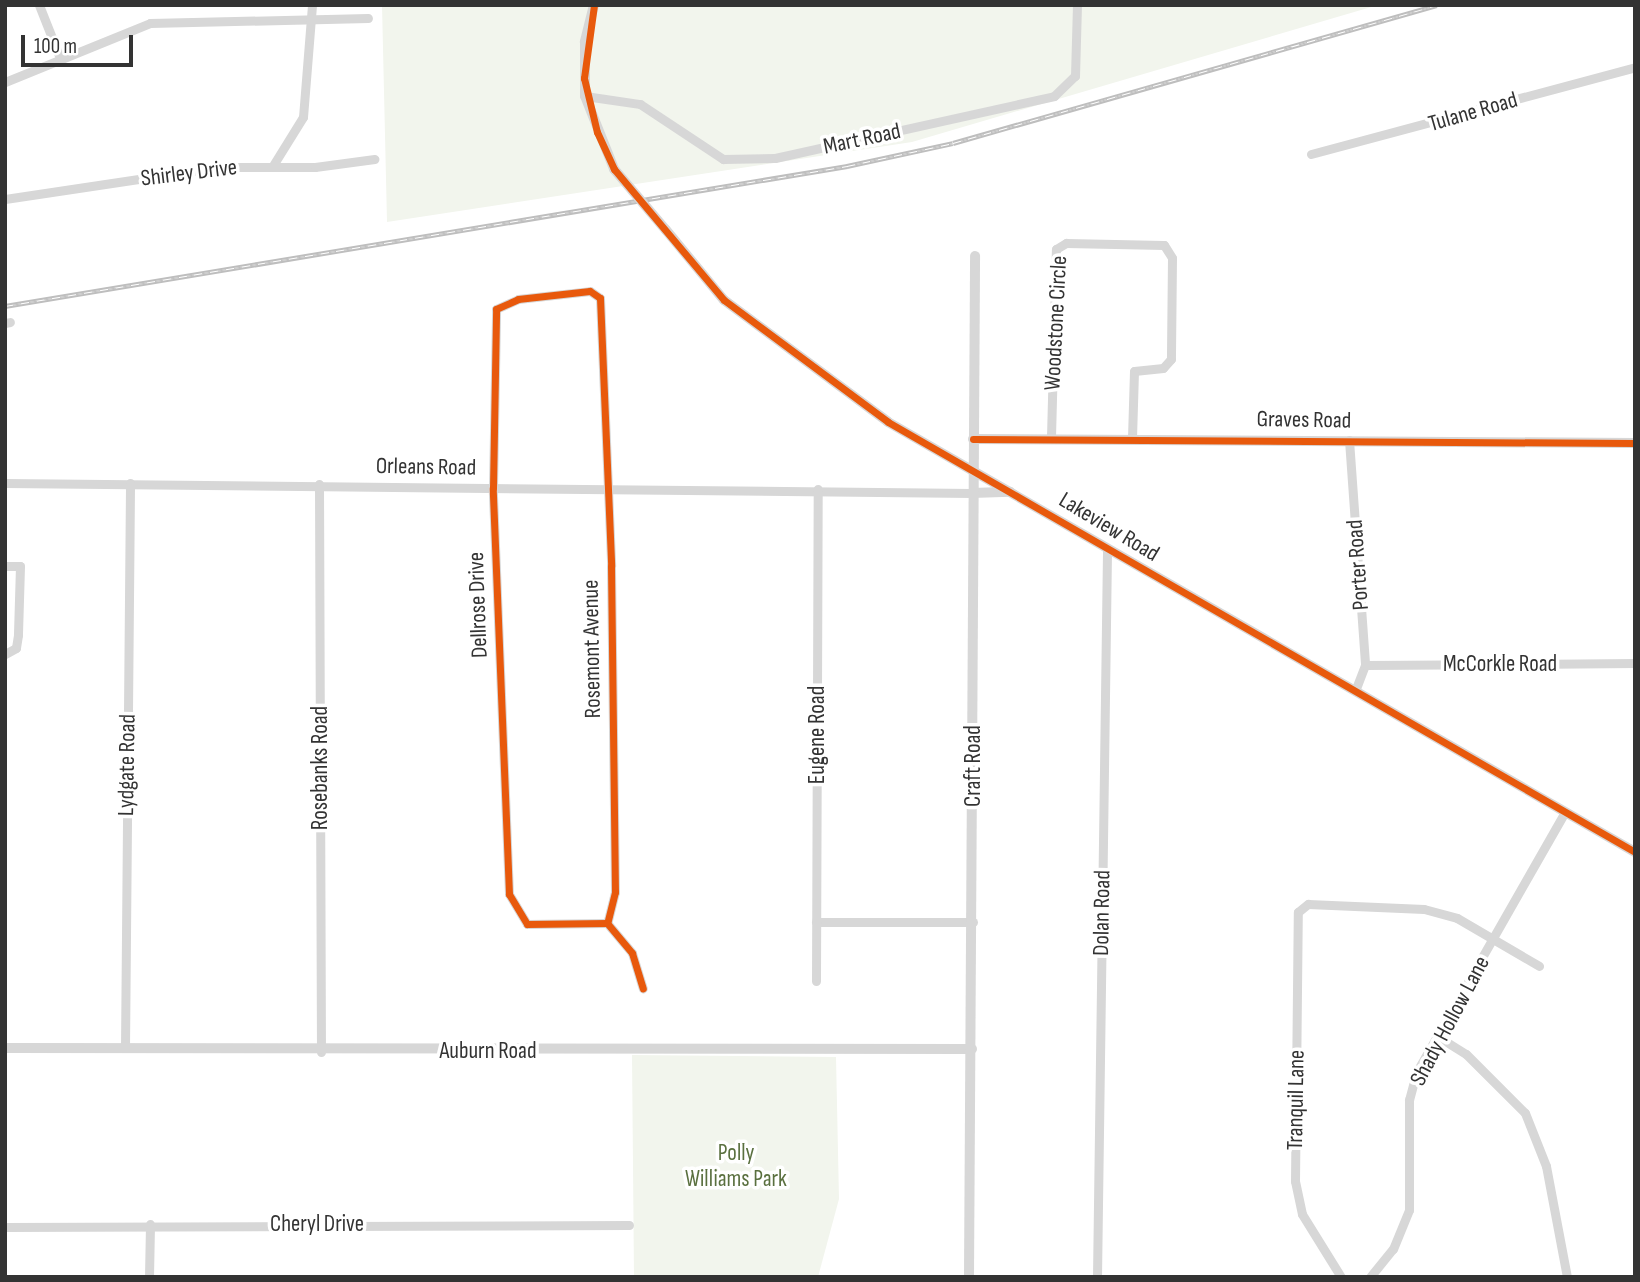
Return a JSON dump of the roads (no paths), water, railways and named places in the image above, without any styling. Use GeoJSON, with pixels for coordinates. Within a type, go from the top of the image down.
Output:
{"type":"FeatureCollection","features":[{"type":"Feature","properties":{"kind":"street"},"geometry":{"type":"LineString","coordinates":[[38,5],[60,58]]}},
{"type":"Feature","properties":{"kind":"street"},"geometry":{"type":"LineString","coordinates":[[178,5],[181,18]]}},
{"type":"Feature","properties":{"kind":"street"},"geometry":{"type":"LineString","coordinates":[[272,167],[303,117],[312,5]]}},
{"type":"Feature","properties":{"kind":"street"},"geometry":{"type":"LineString","coordinates":[[585,96],[585,42],[594,5]]}},
{"type":"Feature","properties":{"kind":"street","name":"Mart Road"},"geometry":{"type":"LineString","coordinates":[[585,96],[640,104],[723,159],[775,158],[1054,96],[1075,76],[1077,5]]}},
{"type":"Feature","properties":{"kind":"street"},"geometry":{"type":"LineString","coordinates":[[5,82],[150,23],[181,18],[368,18]]}},
{"type":"Feature","properties":{"kind":"street","name":"Tulane Road"},"geometry":{"type":"LineString","coordinates":[[1311,154],[1635,67]]}},
{"type":"Feature","properties":{"kind":"street","name":"Lakeview Road"},"geometry":{"type":"LineString","coordinates":[[585,96],[614,169],[724,300],[888,422],[972,468],[1107,550],[1356,688],[1564,814],[1635,852]]}},
{"type":"Feature","properties":{"kind":"street","name":"Shirley Drive"},"geometry":{"type":"LineString","coordinates":[[5,200],[219,167],[272,167],[374,159]]}},
{"type":"Feature","properties":{"kind":"street","name":"Woodstone Circle"},"geometry":{"type":"LineString","coordinates":[[1051,438],[1056,249],[1066,243],[1164,245],[1172,258],[1171,359],[1163,368],[1134,371],[1132,438]]}},
{"type":"Feature","properties":{"kind":"street","name":"Craft Road"},"geometry":{"type":"LineString","coordinates":[[969,1277],[975,256]]}},
{"type":"Feature","properties":{"kind":"street","name":"Dellrose Drive"},"geometry":{"type":"LineString","coordinates":[[600,298],[590,291],[518,299],[496,309],[492,488],[509,894],[527,924],[607,923]]}},
{"type":"Feature","properties":{"kind":"street","name":"Rosemont Avenue"},"geometry":{"type":"LineString","coordinates":[[600,298],[615,892],[607,923]]}},
{"type":"Feature","properties":{"kind":"street","name":"Graves Road"},"geometry":{"type":"LineString","coordinates":[[974,439],[1635,443]]}},
{"type":"Feature","properties":{"kind":"street","name":"Porter Road"},"geometry":{"type":"LineString","coordinates":[[1349,440],[1365,665],[1356,688]]}},
{"type":"Feature","properties":{"kind":"street","name":"Orleans Road"},"geometry":{"type":"LineString","coordinates":[[5,482],[492,488],[605,486],[972,492]]}},
{"type":"Feature","properties":{"kind":"street","name":"Lydgate Road"},"geometry":{"type":"LineString","coordinates":[[125,1048],[130,483]]}},
{"type":"Feature","properties":{"kind":"street","name":"Rosebanks Road"},"geometry":{"type":"LineString","coordinates":[[319,484],[321,1052]]}},
{"type":"Feature","properties":{"kind":"street","name":"Eugene Road"},"geometry":{"type":"LineString","coordinates":[[816,981],[818,489]]}},
{"type":"Feature","properties":{"kind":"street"},"geometry":{"type":"LineString","coordinates":[[972,492],[1013,492]]}},
{"type":"Feature","properties":{"kind":"street","name":"Dolan Road"},"geometry":{"type":"LineString","coordinates":[[1097,1277],[1107,550]]}},
{"type":"Feature","properties":{"kind":"street"},"geometry":{"type":"LineString","coordinates":[[5,566],[20,566],[16,648],[5,654]]}},
{"type":"Feature","properties":{"kind":"street","name":"McCorkle Road"},"geometry":{"type":"LineString","coordinates":[[1365,665],[1635,663]]}},
{"type":"Feature","properties":{"kind":"street","name":"Shady Hollow Lane"},"geometry":{"type":"LineString","coordinates":[[1370,1277],[1393,1249],[1409,1210],[1409,1100],[1437,1037],[1564,814]]}},
{"type":"Feature","properties":{"kind":"street","name":"Tranquil Lane"},"geometry":{"type":"LineString","coordinates":[[1340,1277],[1302,1214],[1295,1181],[1298,912],[1308,904],[1424,909],[1457,918],[1493,939]]}},
{"type":"Feature","properties":{"kind":"street"},"geometry":{"type":"LineString","coordinates":[[816,922],[973,922]]}},
{"type":"Feature","properties":{"kind":"street"},"geometry":{"type":"LineString","coordinates":[[607,923],[632,953],[643,988]]}},
{"type":"Feature","properties":{"kind":"street"},"geometry":{"type":"LineString","coordinates":[[1493,939],[1539,966]]}},
{"type":"Feature","properties":{"kind":"street"},"geometry":{"type":"LineString","coordinates":[[1437,1037],[1466,1054],[1525,1113],[1546,1166],[1567,1277]]}},
{"type":"Feature","properties":{"kind":"street","name":"Auburn Road"},"geometry":{"type":"LineString","coordinates":[[5,1048],[321,1052],[972,1049]]}},
{"type":"Feature","properties":{"kind":"street"},"geometry":{"type":"LineString","coordinates":[[149,1277],[150,1224]]}},
{"type":"Feature","properties":{"kind":"street","name":"Cheryl Drive"},"geometry":{"type":"LineString","coordinates":[[5,1227],[150,1224],[629,1225]]}},
{"type":"Feature","properties":{"kind":"railway"},"geometry":{"type":"LineString","coordinates":[[5,306],[847,166],[953,143],[1437,5]]}},
{"type":"Feature","properties":{"kind":"park label","name":"Polly Williams Park"},"geometry":{"type":"Point","coordinates":[736,1166]}}]}
